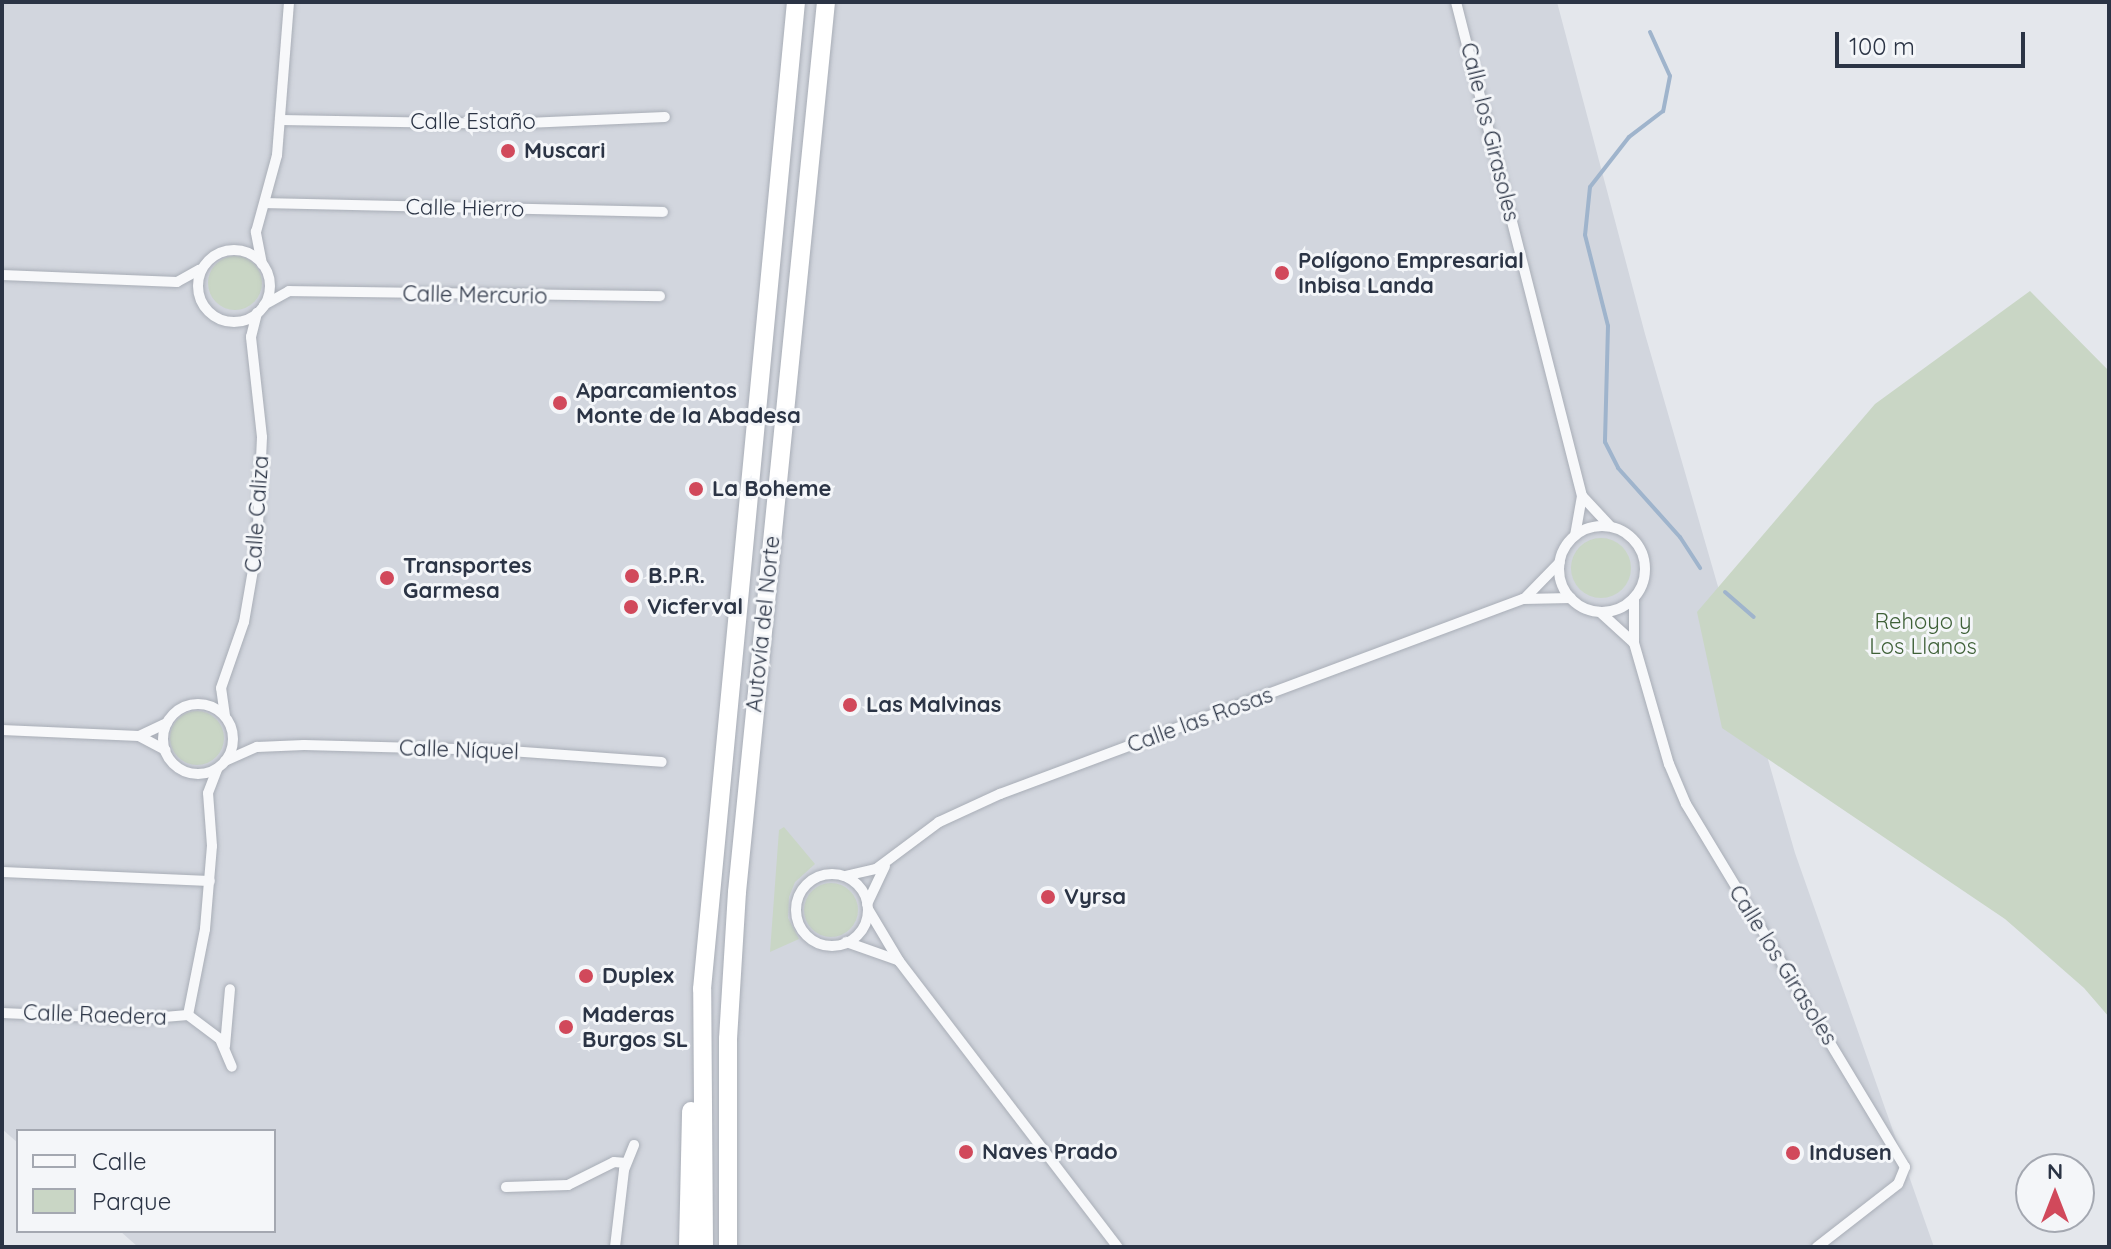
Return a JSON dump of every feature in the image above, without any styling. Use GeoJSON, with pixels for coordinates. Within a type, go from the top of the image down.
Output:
{"type":"FeatureCollection","features":[{"type":"Feature","properties":{"kind":"highway","name":"Autovía del Norte"},"geometry":{"type":"LineString","coordinates":[[704,1247],[699,1037],[724,725],[796,2]]}},
{"type":"Feature","properties":{"kind":"highway","name":"Autovía del Norte"},"geometry":{"type":"LineString","coordinates":[[728,1247],[725,1137],[733,947],[826,2]]}},
{"type":"Feature","properties":{"kind":"highway"},"geometry":{"type":"LineString","coordinates":[[688,1247],[689,1137],[699,1037]]}},
{"type":"Feature","properties":{"kind":"street"},"geometry":{"type":"LineString","coordinates":[[261,309],[270,287],[256,232],[267,203],[281,120],[289,2]]}},
{"type":"Feature","properties":{"kind":"street","name":"Calle los Girasoles"},"geometry":{"type":"LineString","coordinates":[[1456,2],[1582,496],[1575,535]]}},
{"type":"Feature","properties":{"kind":"street","name":"Calle Estaño"},"geometry":{"type":"LineString","coordinates":[[281,120],[503,124],[665,117]]}},
{"type":"Feature","properties":{"kind":"street","name":"Calle Hierro"},"geometry":{"type":"LineString","coordinates":[[267,203],[663,212]]}},
{"type":"Feature","properties":{"kind":"street"},"geometry":{"type":"LineString","coordinates":[[2,275],[177,282],[256,232]]}},
{"type":"Feature","properties":{"kind":"street"},"geometry":{"type":"LineString","coordinates":[[224,320],[238,321],[289,291],[251,254],[230,250]]}},
{"type":"Feature","properties":{"kind":"street"},"geometry":{"type":"LineString","coordinates":[[200,298],[203,267]]}},
{"type":"Feature","properties":{"kind":"street"},"geometry":{"type":"LineString","coordinates":[[177,282],[224,320],[251,337]]}},
{"type":"Feature","properties":{"kind":"street","name":"Calle Mercurio"},"geometry":{"type":"LineString","coordinates":[[289,291],[660,296]]}},
{"type":"Feature","properties":{"kind":"street","name":"Calle Caliza"},"geometry":{"type":"LineString","coordinates":[[227,719],[221,688],[244,622],[257,547],[262,437],[251,337],[261,309]]}},
{"type":"Feature","properties":{"kind":"street","name":"Calle los Girasoles"},"geometry":{"type":"LineString","coordinates":[[1582,496],[1611,526]]}},
{"type":"Feature","properties":{"kind":"street"},"geometry":{"type":"LineString","coordinates":[[1600,612],[1634,598],[1645,577],[1642,551],[1634,539],[1611,526],[1575,535],[1560,562],[1560,575],[1571,598],[1600,612],[1634,643]]}},
{"type":"Feature","properties":{"kind":"street","name":"Calle las Rosas"},"geometry":{"type":"LineString","coordinates":[[1523,599],[1560,562]]}},
{"type":"Feature","properties":{"kind":"street","name":"Calle las Rosas"},"geometry":{"type":"LineString","coordinates":[[845,876],[858,877],[888,861],[966,808],[1523,599],[1571,598]]}},
{"type":"Feature","properties":{"kind":"street","name":"Calle los Girasoles"},"geometry":{"type":"LineString","coordinates":[[1634,598],[1634,643],[1669,764],[1686,804],[1905,1167],[1898,1184],[1817,1247]]}},
{"type":"Feature","properties":{"kind":"street"},"geometry":{"type":"LineString","coordinates":[[139,736],[167,723],[221,688]]}},
{"type":"Feature","properties":{"kind":"street"},"geometry":{"type":"LineString","coordinates":[[193,704],[211,706],[227,719],[241,738],[257,747]]}},
{"type":"Feature","properties":{"kind":"street"},"geometry":{"type":"LineString","coordinates":[[225,1046],[188,1015],[210,881],[208,793],[233,740],[227,719]]}},
{"type":"Feature","properties":{"kind":"street"},"geometry":{"type":"LineString","coordinates":[[165,750],[167,723]]}},
{"type":"Feature","properties":{"kind":"street"},"geometry":{"type":"LineString","coordinates":[[2,730],[139,736],[165,750],[208,793]]}},
{"type":"Feature","properties":{"kind":"street","name":"Calle Níquel"},"geometry":{"type":"LineString","coordinates":[[221,765],[257,747],[496,750],[662,762]]}},
{"type":"Feature","properties":{"kind":"street"},"geometry":{"type":"LineString","coordinates":[[187,772],[221,765]]}},
{"type":"Feature","properties":{"kind":"street","name":"Calle las Rosas"},"geometry":{"type":"LineString","coordinates":[[868,906],[888,861]]}},
{"type":"Feature","properties":{"kind":"street"},"geometry":{"type":"LineString","coordinates":[[2,872],[210,881]]}},
{"type":"Feature","properties":{"kind":"street"},"geometry":{"type":"LineString","coordinates":[[899,961],[879,950],[846,942],[818,943],[808,936],[796,915],[796,903],[809,882],[832,874],[845,876],[856,883],[899,961],[1118,1247]]}},
{"type":"Feature","properties":{"kind":"street"},"geometry":{"type":"LineString","coordinates":[[846,942],[862,929],[868,906]]}},
{"type":"Feature","properties":{"kind":"street"},"geometry":{"type":"LineString","coordinates":[[230,989],[225,1046],[232,1067]]}},
{"type":"Feature","properties":{"kind":"street","name":"Calle Raedera"},"geometry":{"type":"LineString","coordinates":[[2,1013],[140,1019],[188,1015]]}},
{"type":"Feature","properties":{"kind":"street"},"geometry":{"type":"LineString","coordinates":[[615,1247],[626,1163],[634,1145]]}},
{"type":"Feature","properties":{"kind":"street"},"geometry":{"type":"LineString","coordinates":[[506,1187],[568,1185],[614,1162],[626,1163]]}},
{"type":"Feature","properties":{"kind":"shaded area"},"geometry":{"type":"Polygon","coordinates":[[[2,2],[1557,2],[1645,334],[1795,853],[1934,1247],[138,1247],[122,1233],[276,1233],[276,1129],[16,1129],[16,1141],[2,1129],[2,2]]]}},
{"type":"Feature","properties":{"kind":"green space"},"geometry":{"type":"Polygon","coordinates":[[[235,256],[254,264],[262,283],[254,302],[235,310],[216,302],[208,283],[216,264],[235,256]]]}},
{"type":"Feature","properties":{"kind":"green space","name":"Rehoyo y Los Llanos"},"geometry":{"type":"Polygon","coordinates":[[[2030,291],[2109,371],[2109,1017],[2084,988],[2005,919],[1722,728],[1697,612],[1875,404],[2030,291]]]}},
{"type":"Feature","properties":{"kind":"green space"},"geometry":{"type":"Polygon","coordinates":[[[1601,538],[1612,540],[1622,547],[1629,557],[1629,579],[1622,589],[1612,596],[1601,598],[1590,596],[1580,589],[1573,579],[1571,568],[1573,557],[1580,547],[1590,540],[1601,538]]]}},
{"type":"Feature","properties":{"kind":"green space"},"geometry":{"type":"Polygon","coordinates":[[[197,711],[216,719],[224,738],[216,757],[197,765],[178,757],[170,738],[178,719],[197,711]]]}},
{"type":"Feature","properties":{"kind":"green space"},"geometry":{"type":"Polygon","coordinates":[[[784,827],[815,864],[795,882],[789,897],[788,918],[799,939],[770,952],[779,830],[784,827]]]}},
{"type":"Feature","properties":{"kind":"green space"},"geometry":{"type":"Polygon","coordinates":[[[831,883],[850,891],[858,910],[850,929],[831,937],[812,929],[804,910],[812,891],[831,883]]]}},
{"type":"Feature","properties":{"kind":"waterway"},"geometry":{"type":"LineString","coordinates":[[1650,32],[1670,76],[1663,111],[1629,137],[1590,187],[1585,235],[1608,326],[1605,442],[1618,468],[1680,537],[1700,568]]}},
{"type":"Feature","properties":{"kind":"waterway"},"geometry":{"type":"LineString","coordinates":[[1725,592],[1754,617]]}},
{"type":"Feature","properties":{"kind":"place","name":"Muscari"},"geometry":{"type":"Point","coordinates":[508,151]}},
{"type":"Feature","properties":{"kind":"place","name":"Polígono Empresarial Inbisa Landa"},"geometry":{"type":"Point","coordinates":[1282,273]}},
{"type":"Feature","properties":{"kind":"place","name":"Aparcamientos Monte de la Abadesa"},"geometry":{"type":"Point","coordinates":[560,403]}},
{"type":"Feature","properties":{"kind":"place","name":"La Boheme"},"geometry":{"type":"Point","coordinates":[696,489]}},
{"type":"Feature","properties":{"kind":"place","name":"B.P.R."},"geometry":{"type":"Point","coordinates":[632,576]}},
{"type":"Feature","properties":{"kind":"place","name":"Transportes Garmesa"},"geometry":{"type":"Point","coordinates":[387,578]}},
{"type":"Feature","properties":{"kind":"place","name":"Vicferval"},"geometry":{"type":"Point","coordinates":[631,607]}},
{"type":"Feature","properties":{"kind":"place","name":"Las Malvinas"},"geometry":{"type":"Point","coordinates":[850,705]}},
{"type":"Feature","properties":{"kind":"place","name":"Vyrsa"},"geometry":{"type":"Point","coordinates":[1048,897]}},
{"type":"Feature","properties":{"kind":"place","name":"Duplex"},"geometry":{"type":"Point","coordinates":[586,976]}},
{"type":"Feature","properties":{"kind":"place","name":"Maderas Burgos SL"},"geometry":{"type":"Point","coordinates":[566,1027]}},
{"type":"Feature","properties":{"kind":"place","name":"Naves Prado"},"geometry":{"type":"Point","coordinates":[966,1152]}},
{"type":"Feature","properties":{"kind":"place","name":"Indusen"},"geometry":{"type":"Point","coordinates":[1793,1153]}}]}
